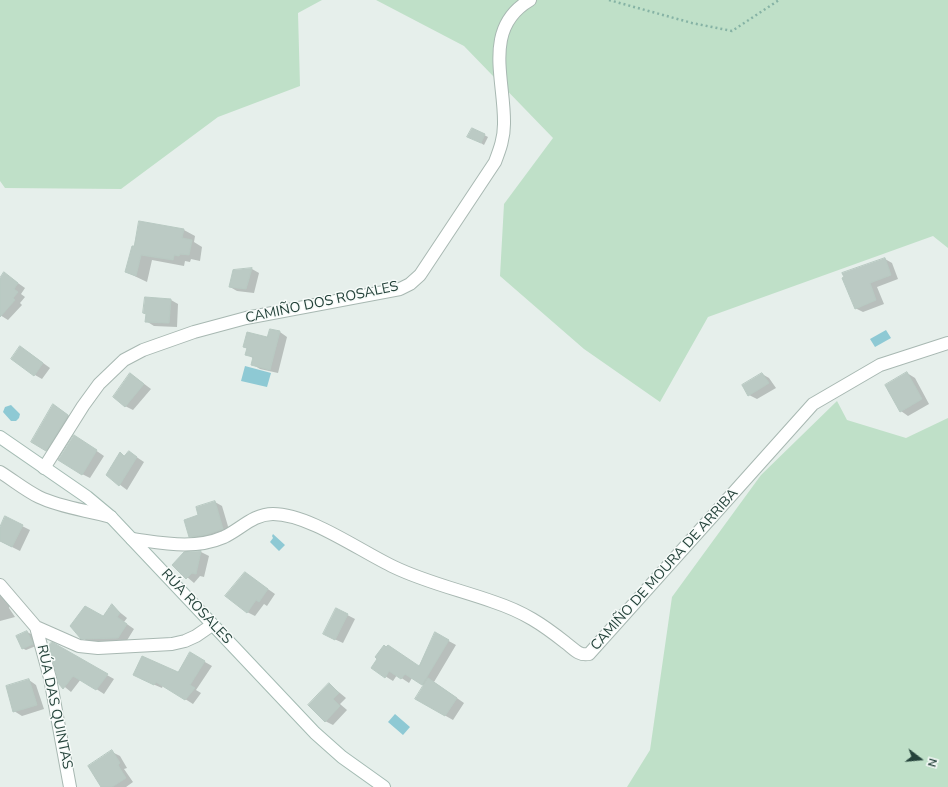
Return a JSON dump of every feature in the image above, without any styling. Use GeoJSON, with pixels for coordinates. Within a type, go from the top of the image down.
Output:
{"type":"FeatureCollection","features":[{"type":"Feature","properties":{"kind":"street","name":"CAMIÑO DOS ROSALES"},"geometry":{"type":"LineString","coordinates":[[44,468],[83,406],[99,384],[130,356],[194,332],[246,318],[400,289],[410,284],[420,274],[495,162],[502,144],[504,123],[499,56],[500,38],[509,18],[523,4],[530,0]]}},
{"type":"Feature","properties":{"kind":"street","name":"CAMIÑO DE MOURA DE ARRIBA"},"geometry":{"type":"LineString","coordinates":[[132,539],[190,546],[225,536],[252,519],[265,514],[283,515],[308,523],[394,568],[428,581],[517,610],[540,622],[579,654],[589,654],[813,404],[880,365],[948,343]]}},
{"type":"Feature","properties":{"kind":"street","name":"RÚA ROSALES"},"geometry":{"type":"LineString","coordinates":[[0,437],[87,497],[111,517],[315,733],[342,757],[384,787]]}},
{"type":"Feature","properties":{"kind":"street"},"geometry":{"type":"LineString","coordinates":[[0,472],[40,497],[74,509],[94,512],[111,517]]}},
{"type":"Feature","properties":{"kind":"street"},"geometry":{"type":"LineString","coordinates":[[0,585],[36,627],[79,646],[98,648],[172,644],[185,641],[212,625]]}},
{"type":"Feature","properties":{"kind":"street","name":"RÚA DAS QUINTAS"},"geometry":{"type":"LineString","coordinates":[[36,627],[50,678],[70,787]]}},
{"type":"Feature","properties":{"kind":"path"},"geometry":{"type":"LineString","coordinates":[[609,0],[692,24],[732,31],[779,0]]}},
{"type":"Feature","properties":{"kind":"green space"},"geometry":{"type":"Polygon","coordinates":[[[0,0],[322,0],[298,13],[300,86],[218,117],[121,189],[5,188],[0,181],[0,0]]]}},
{"type":"Feature","properties":{"kind":"green space"},"geometry":{"type":"Polygon","coordinates":[[[376,0],[948,0],[948,248],[933,236],[708,317],[660,402],[584,349],[500,276],[504,204],[553,138],[464,46],[376,0]]]}},
{"type":"Feature","properties":{"kind":"green space"},"geometry":{"type":"Polygon","coordinates":[[[837,401],[847,420],[906,438],[948,418],[948,787],[627,787],[650,750],[672,597],[761,475],[837,401]]]}},
{"type":"Feature","properties":{"kind":"water"},"geometry":{"type":"Polygon","coordinates":[[[886,330],[891,338],[875,347],[870,339],[886,330]]]}},
{"type":"Feature","properties":{"kind":"water"},"geometry":{"type":"Polygon","coordinates":[[[245,366],[271,373],[267,387],[241,381],[245,366]]]}},
{"type":"Feature","properties":{"kind":"water"},"geometry":{"type":"Polygon","coordinates":[[[11,405],[20,414],[16,421],[11,421],[3,412],[5,407],[11,405]]]}},
{"type":"Feature","properties":{"kind":"water"},"geometry":{"type":"Polygon","coordinates":[[[273,534],[285,545],[279,551],[270,542],[273,538],[273,534]]]}},
{"type":"Feature","properties":{"kind":"water"},"geometry":{"type":"Polygon","coordinates":[[[395,714],[410,727],[403,735],[388,722],[395,714]]]}},
{"type":"Feature","properties":{"kind":"building"},"geometry":{"type":"Polygon","coordinates":[[[472,128],[485,134],[481,143],[467,137],[472,128]]]}},
{"type":"Feature","properties":{"kind":"building"},"geometry":{"type":"Polygon","coordinates":[[[139,221],[184,229],[182,238],[192,240],[189,255],[174,255],[173,260],[141,255],[136,276],[125,272],[132,246],[134,246],[139,221]]]}},
{"type":"Feature","properties":{"kind":"building"},"geometry":{"type":"Polygon","coordinates":[[[885,258],[891,275],[870,283],[876,300],[855,309],[842,278],[844,277],[842,273],[885,258]]]}},
{"type":"Feature","properties":{"kind":"building"},"geometry":{"type":"Polygon","coordinates":[[[252,268],[246,289],[229,287],[233,270],[252,268]]]}},
{"type":"Feature","properties":{"kind":"building"},"geometry":{"type":"Polygon","coordinates":[[[4,272],[18,283],[14,289],[18,292],[13,298],[15,300],[0,317],[0,278],[4,272]]]}},
{"type":"Feature","properties":{"kind":"building"},"geometry":{"type":"Polygon","coordinates":[[[145,297],[171,299],[169,323],[145,322],[146,314],[143,313],[145,297]]]}},
{"type":"Feature","properties":{"kind":"building"},"geometry":{"type":"Polygon","coordinates":[[[270,329],[280,331],[270,370],[251,365],[253,357],[245,355],[247,348],[243,347],[247,332],[267,337],[270,329]]]}},
{"type":"Feature","properties":{"kind":"building"},"geometry":{"type":"Polygon","coordinates":[[[20,346],[43,363],[34,376],[11,359],[20,346]]]}},
{"type":"Feature","properties":{"kind":"building"},"geometry":{"type":"Polygon","coordinates":[[[907,372],[922,399],[900,412],[885,385],[907,372]]]}},
{"type":"Feature","properties":{"kind":"building"},"geometry":{"type":"Polygon","coordinates":[[[130,373],[144,384],[125,407],[113,397],[130,373]]]}},
{"type":"Feature","properties":{"kind":"building"},"geometry":{"type":"Polygon","coordinates":[[[762,373],[769,383],[748,396],[742,385],[762,373]]]}},
{"type":"Feature","properties":{"kind":"building"},"geometry":{"type":"Polygon","coordinates":[[[53,404],[68,415],[46,451],[31,442],[53,404]]]}},
{"type":"Feature","properties":{"kind":"building"},"geometry":{"type":"Polygon","coordinates":[[[74,435],[97,450],[82,475],[58,460],[74,435]]]}},
{"type":"Feature","properties":{"kind":"building"},"geometry":{"type":"Polygon","coordinates":[[[129,451],[137,457],[119,486],[106,475],[120,452],[124,456],[129,451]]]}},
{"type":"Feature","properties":{"kind":"building"},"geometry":{"type":"Polygon","coordinates":[[[215,501],[223,529],[205,535],[189,537],[184,520],[198,515],[196,507],[215,501]]]}},
{"type":"Feature","properties":{"kind":"building"},"geometry":{"type":"Polygon","coordinates":[[[5,516],[23,525],[12,547],[0,541],[0,527],[5,516]]]}},
{"type":"Feature","properties":{"kind":"building"},"geometry":{"type":"Polygon","coordinates":[[[201,551],[196,574],[192,573],[186,579],[172,565],[184,552],[201,551]]]}},
{"type":"Feature","properties":{"kind":"building"},"geometry":{"type":"Polygon","coordinates":[[[245,572],[268,589],[259,602],[256,600],[247,613],[225,596],[245,572]]]}},
{"type":"Feature","properties":{"kind":"building"},"geometry":{"type":"Polygon","coordinates":[[[112,604],[120,613],[117,617],[127,624],[118,638],[81,639],[70,626],[85,606],[103,616],[112,604]]]}},
{"type":"Feature","properties":{"kind":"building"},"geometry":{"type":"Polygon","coordinates":[[[336,608],[348,614],[335,640],[323,634],[336,608]]]}},
{"type":"Feature","properties":{"kind":"building"},"geometry":{"type":"Polygon","coordinates":[[[27,631],[33,644],[22,649],[16,636],[27,631]]]}},
{"type":"Feature","properties":{"kind":"building"},"geometry":{"type":"Polygon","coordinates":[[[435,632],[449,640],[422,685],[405,674],[401,679],[389,671],[385,678],[371,668],[377,659],[375,657],[384,645],[386,647],[388,645],[419,666],[435,632]]]}},
{"type":"Feature","properties":{"kind":"building"},"geometry":{"type":"Polygon","coordinates":[[[52,642],[108,674],[96,690],[73,676],[63,689],[59,684],[49,645],[52,642]]]}},
{"type":"Feature","properties":{"kind":"building"},"geometry":{"type":"Polygon","coordinates":[[[190,652],[205,661],[190,685],[195,688],[185,700],[156,682],[154,685],[133,675],[142,656],[178,672],[190,652]]]}},
{"type":"Feature","properties":{"kind":"building"},"geometry":{"type":"Polygon","coordinates":[[[428,678],[457,698],[445,716],[415,699],[428,678]]]}},
{"type":"Feature","properties":{"kind":"building"},"geometry":{"type":"Polygon","coordinates":[[[29,679],[37,705],[13,712],[6,686],[29,679]]]}},
{"type":"Feature","properties":{"kind":"building"},"geometry":{"type":"Polygon","coordinates":[[[329,683],[339,693],[333,699],[340,706],[325,722],[308,705],[329,683]]]}},
{"type":"Feature","properties":{"kind":"building"},"geometry":{"type":"Polygon","coordinates":[[[112,750],[120,763],[118,765],[126,778],[112,787],[101,787],[88,766],[112,750]]]}}]}
